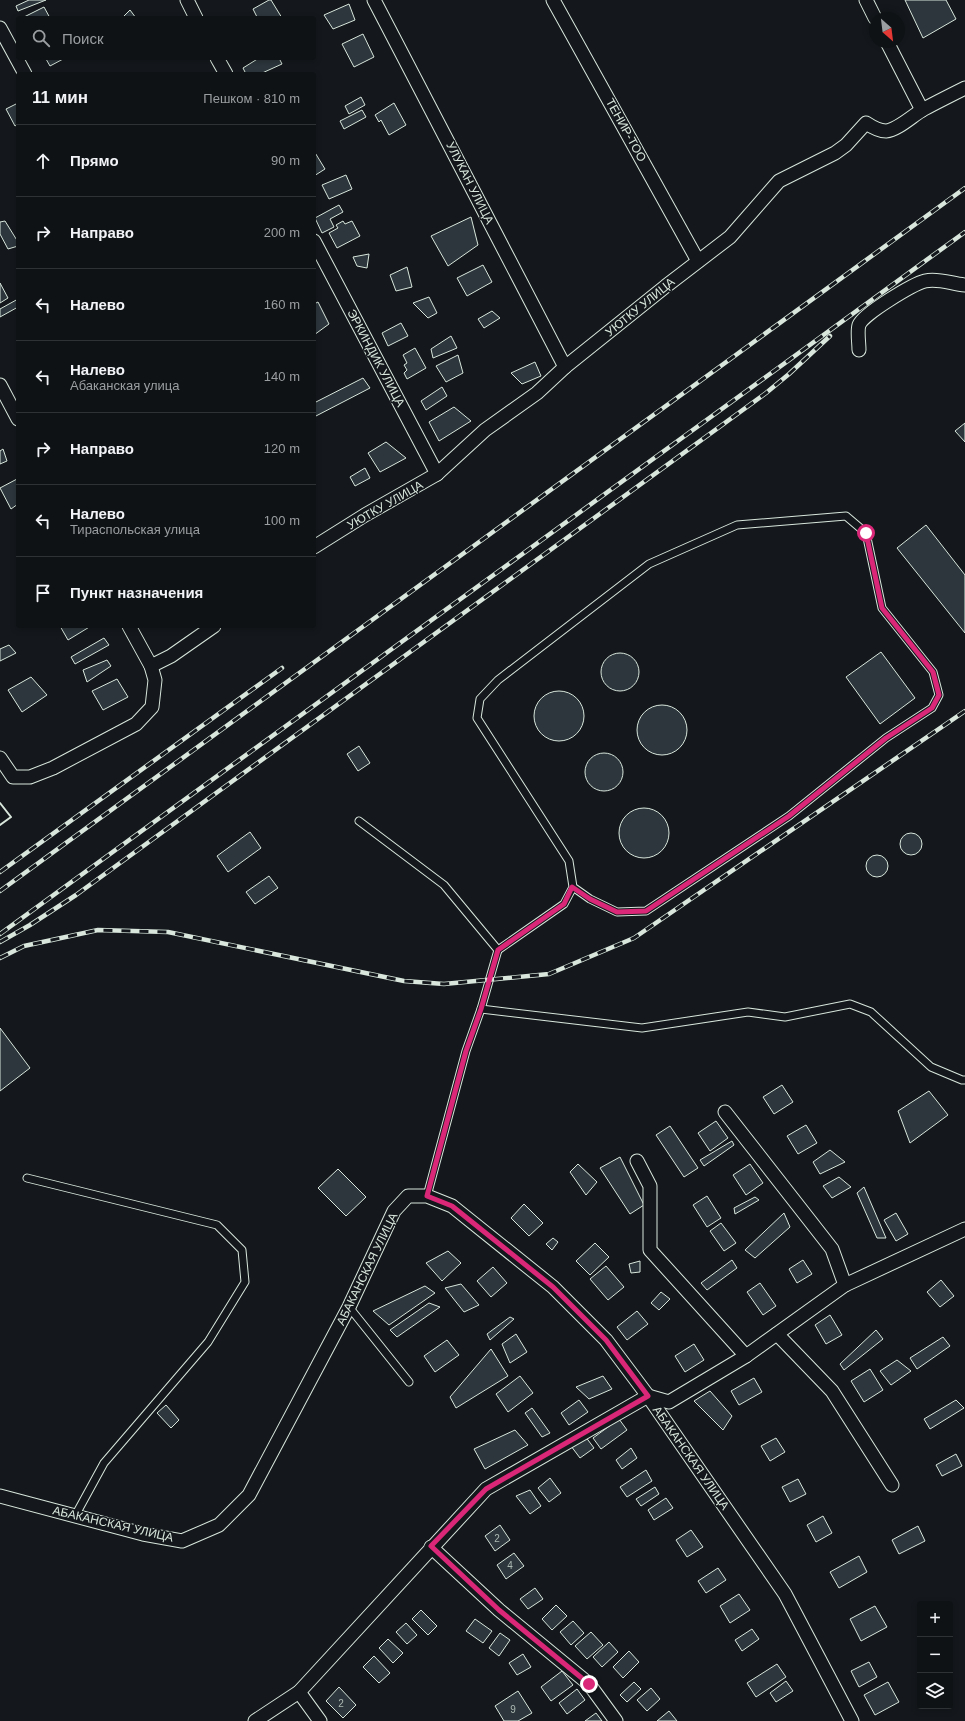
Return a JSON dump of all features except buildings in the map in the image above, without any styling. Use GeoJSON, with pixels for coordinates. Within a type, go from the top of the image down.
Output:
{"type":"FeatureCollection","features":[{"type":"Feature","properties":{"kind":"street"},"geometry":{"type":"LineString","coordinates":[[186,0],[195,16]]}},
{"type":"Feature","properties":{"kind":"street","name":"УЛУКАН УЛИЦА"},"geometry":{"type":"LineString","coordinates":[[374,0],[565,367]]}},
{"type":"Feature","properties":{"kind":"street","name":"ТЕНИР-ТОО"},"geometry":{"type":"LineString","coordinates":[[553,0],[698,261]]}},
{"type":"Feature","properties":{"kind":"street"},"geometry":{"type":"LineString","coordinates":[[866,0],[872,12]]}},
{"type":"Feature","properties":{"kind":"street"},"geometry":{"type":"LineString","coordinates":[[0,28],[16,57]]}},
{"type":"Feature","properties":{"kind":"street"},"geometry":{"type":"LineString","coordinates":[[890,48],[922,110]]}},
{"type":"Feature","properties":{"kind":"street"},"geometry":{"type":"LineString","coordinates":[[17,60],[24,72]]}},
{"type":"Feature","properties":{"kind":"street"},"geometry":{"type":"LineString","coordinates":[[218,60],[225,72]]}},
{"type":"Feature","properties":{"kind":"street","name":"УЮТКУ УЛИЦА"},"geometry":{"type":"LineString","coordinates":[[316,546],[365,515],[437,474],[485,430],[537,392],[565,367],[730,237],[779,181],[835,153],[846,145],[866,123],[872,127],[886,131],[894,129],[922,110],[965,88]]}},
{"type":"Feature","properties":{"kind":"street","name":"ЭРКИНДИК УЛИЦА"},"geometry":{"type":"LineString","coordinates":[[316,245],[437,474]]}},
{"type":"Feature","properties":{"kind":"street"},"geometry":{"type":"LineString","coordinates":[[859,350],[859,325],[866,315],[900,293],[924,281],[939,280],[965,285]]}},
{"type":"Feature","properties":{"kind":"street"},"geometry":{"type":"LineString","coordinates":[[0,385],[16,415]]}},
{"type":"Feature","properties":{"kind":"street"},"geometry":{"type":"LineString","coordinates":[[0,758],[13,777],[30,777],[53,768],[136,724],[152,707],[155,680],[151,666],[130,628]]}},
{"type":"Feature","properties":{"kind":"street"},"geometry":{"type":"LineString","coordinates":[[151,666],[171,656],[211,628]]}},
{"type":"Feature","properties":{"kind":"street"},"geometry":{"type":"LineString","coordinates":[[726,1112],[832,1249],[845,1285]]}},
{"type":"Feature","properties":{"kind":"street"},"geometry":{"type":"LineString","coordinates":[[637,1161],[650,1186],[650,1250],[746,1356]]}},
{"type":"Feature","properties":{"kind":"street","name":"АБАКАНСКАЯ УЛИЦА"},"geometry":{"type":"LineString","coordinates":[[0,1496],[143,1534],[182,1541],[219,1525],[249,1495],[349,1307],[394,1211],[408,1196],[427,1196],[452,1206],[553,1287],[606,1340],[648,1396],[785,1594],[852,1721]]}},
{"type":"Feature","properties":{"kind":"street"},"geometry":{"type":"LineString","coordinates":[[255,1721],[299,1692],[431,1546],[486,1489],[648,1396],[669,1402],[746,1356],[845,1285],[965,1229]]}},
{"type":"Feature","properties":{"kind":"street"},"geometry":{"type":"LineString","coordinates":[[777,1334],[832,1391],[892,1484]]}},
{"type":"Feature","properties":{"kind":"street"},"geometry":{"type":"LineString","coordinates":[[431,1546],[499,1610],[589,1684],[616,1721]]}},
{"type":"Feature","properties":{"kind":"street"},"geometry":{"type":"LineString","coordinates":[[299,1692],[320,1721]]}},
{"type":"Feature","properties":{"kind":"lane"},"geometry":{"type":"LineString","coordinates":[[427,1196],[466,1051],[481,1009],[498,950],[564,904],[572,887],[568,861],[477,718],[480,699],[498,680],[649,564],[737,525],[846,516],[866,533],[882,608],[933,672],[939,695],[932,708],[886,738],[789,816],[646,911],[617,912],[590,899],[572,887]]}},
{"type":"Feature","properties":{"kind":"lane"},"geometry":{"type":"LineString","coordinates":[[360,822],[444,886],[498,950]]}},
{"type":"Feature","properties":{"kind":"lane"},"geometry":{"type":"LineString","coordinates":[[481,1009],[642,1028],[748,1012],[786,1017],[850,1004],[871,1012],[931,1067],[965,1080]]}},
{"type":"Feature","properties":{"kind":"lane"},"geometry":{"type":"LineString","coordinates":[[27,1178],[217,1225],[242,1250],[245,1282],[208,1342],[104,1463],[75,1516]]}},
{"type":"Feature","properties":{"kind":"lane"},"geometry":{"type":"LineString","coordinates":[[349,1307],[409,1382]]}},
{"type":"Feature","properties":{"kind":"railway"},"geometry":{"type":"LineString","coordinates":[[0,891],[965,188]]}},
{"type":"Feature","properties":{"kind":"railway"},"geometry":{"type":"LineString","coordinates":[[0,934],[965,232]]}},
{"type":"Feature","properties":{"kind":"railway"},"geometry":{"type":"LineString","coordinates":[[0,942],[30,925],[76,895],[766,393],[830,336]]}},
{"type":"Feature","properties":{"kind":"railway"},"geometry":{"type":"LineString","coordinates":[[0,872],[282,668]]}},
{"type":"Feature","properties":{"kind":"railway"},"geometry":{"type":"LineString","coordinates":[[0,958],[24,946],[98,930],[168,932],[404,981],[444,984],[549,974],[634,938],[965,711]]}},
{"type":"Feature","properties":{"kind":"wall"},"geometry":{"type":"LineString","coordinates":[[0,803],[11,817],[0,825]]}},
{"type":"Feature","properties":{"kind":"route"},"geometry":{"type":"LineString","coordinates":[[589,1684],[499,1610],[431,1546],[486,1489],[648,1396],[606,1340],[553,1287],[452,1206],[427,1196],[466,1051],[481,1009],[498,950],[564,904],[572,887],[590,899],[617,912],[646,911],[789,816],[886,738],[932,708],[939,695],[933,672],[882,608],[866,533]]}}]}
